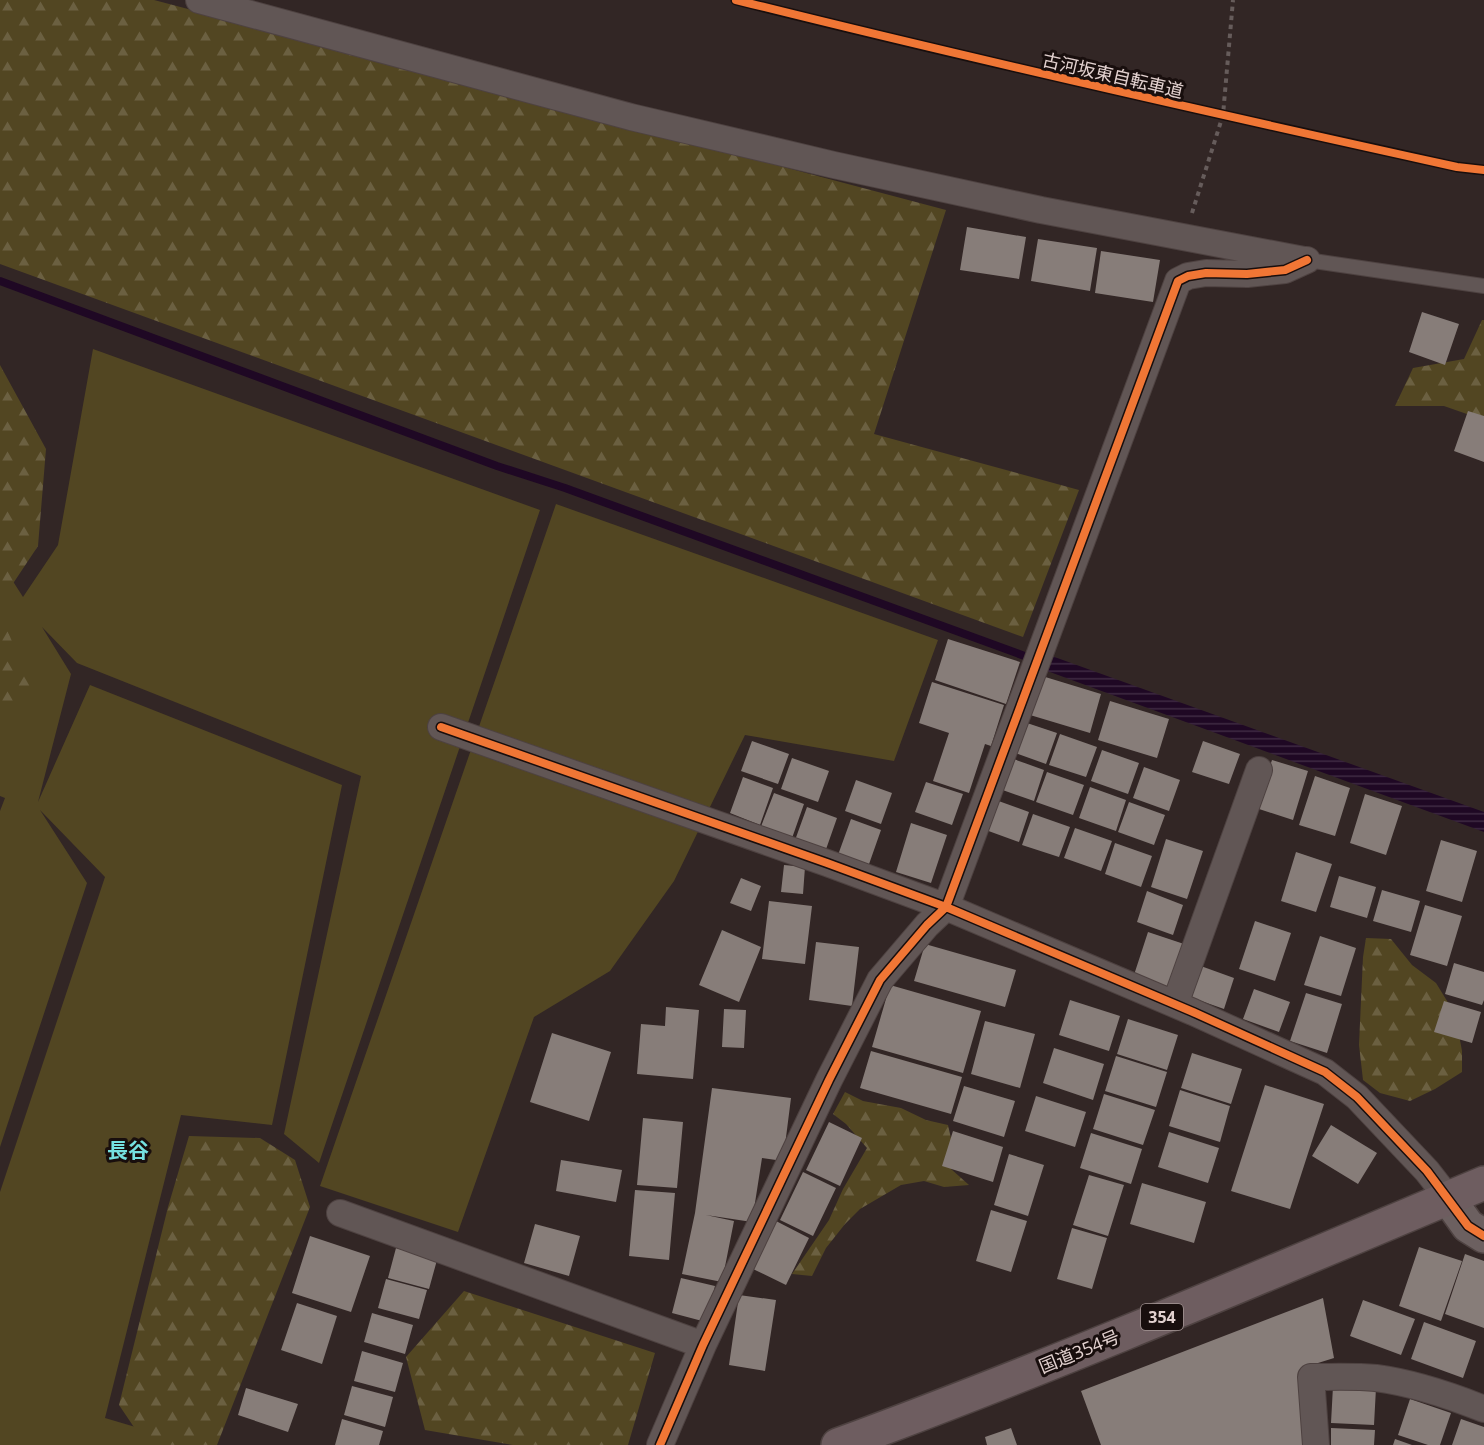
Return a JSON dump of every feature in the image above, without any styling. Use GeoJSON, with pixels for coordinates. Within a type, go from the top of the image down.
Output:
{"type":"FeatureCollection","features":[{"type":"Feature","properties":{"kind":"highway","name":"国道354号"},"geometry":{"type":"LineString","coordinates":[[838,1445],[897,1434],[1096,1344],[1484,1184]]}},
{"type":"Feature","properties":{"kind":"street"},"geometry":{"type":"LineString","coordinates":[[199,0],[574,102],[834,165],[1029,208],[1307,260]]}},
{"type":"Feature","properties":{"kind":"street"},"geometry":{"type":"LineString","coordinates":[[660,1445],[703,1345],[829,1080],[880,980],[927,925],[946,907],[1178,281],[1188,276],[1206,273],[1247,274],[1285,270],[1307,260]]}},
{"type":"Feature","properties":{"kind":"street"},"geometry":{"type":"LineString","coordinates":[[441,727],[946,907],[1325,1072],[1357,1097],[1427,1170],[1468,1226],[1484,1236]]}},
{"type":"Feature","properties":{"kind":"street"},"geometry":{"type":"LineString","coordinates":[[1175,1005],[1259,770]]}},
{"type":"Feature","properties":{"kind":"street"},"geometry":{"type":"LineString","coordinates":[[340,1213],[703,1345]]}},
{"type":"Feature","properties":{"kind":"street"},"geometry":{"type":"LineString","coordinates":[[1316,1445],[1311,1377],[1375,1378],[1415,1385],[1444,1393],[1484,1409]]}},
{"type":"Feature","properties":{"kind":"lane"},"geometry":{"type":"LineString","coordinates":[[1307,260],[1484,286]]}},
{"type":"Feature","properties":{"kind":"path"},"geometry":{"type":"LineString","coordinates":[[1191,215],[1222,115],[1233,0]]}},
{"type":"Feature","properties":{"kind":"path"},"geometry":{"type":"LineString","coordinates":[[1211,112],[1234,118]]}},
{"type":"Feature","properties":{"kind":"green space"},"geometry":{"type":"Polygon","coordinates":[[[0,0],[154,0],[946,210],[874,434],[1079,490],[1023,637],[0,264],[0,0]]]}},
{"type":"Feature","properties":{"kind":"green space"},"geometry":{"type":"Polygon","coordinates":[[[1484,320],[1484,420],[1444,406],[1395,406],[1413,368],[1464,359],[1484,320]]]}},
{"type":"Feature","properties":{"kind":"green space"},"geometry":{"type":"Polygon","coordinates":[[[93,349],[540,510],[319,1163],[284,1134],[361,776],[77,663],[42,627],[71,674],[38,802],[90,685],[342,785],[272,1125],[181,1115],[105,1418],[176,1439],[174,1445],[0,1445],[0,1192],[105,877],[40,810],[87,883],[0,1147],[0,811],[5,798],[0,796],[0,561],[23,597],[58,545],[93,349]]]}},
{"type":"Feature","properties":{"kind":"green space"},"geometry":{"type":"Polygon","coordinates":[[[0,365],[46,449],[38,546],[0,603],[0,365]]]}},
{"type":"Feature","properties":{"kind":"green space"},"geometry":{"type":"Polygon","coordinates":[[[556,504],[938,640],[894,761],[745,735],[674,881],[610,971],[534,1017],[458,1232],[320,1186],[556,504]]]}},
{"type":"Feature","properties":{"kind":"green space"},"geometry":{"type":"Polygon","coordinates":[[[0,613],[33,691],[0,716],[0,613]]]}},
{"type":"Feature","properties":{"kind":"green space"},"geometry":{"type":"Polygon","coordinates":[[[1366,938],[1391,939],[1412,965],[1436,983],[1455,1014],[1462,1051],[1462,1072],[1410,1101],[1380,1093],[1363,1080],[1359,1045],[1366,938]]]}},
{"type":"Feature","properties":{"kind":"green space"},"geometry":{"type":"Polygon","coordinates":[[[845,1092],[863,1101],[901,1108],[926,1120],[948,1125],[954,1152],[951,1169],[969,1185],[944,1187],[924,1181],[901,1185],[860,1209],[845,1224],[826,1248],[812,1276],[792,1274],[829,1220],[843,1189],[867,1148],[846,1124],[833,1114],[845,1092]]]}},
{"type":"Feature","properties":{"kind":"green space"},"geometry":{"type":"Polygon","coordinates":[[[189,1136],[260,1138],[295,1160],[310,1207],[217,1445],[146,1445],[119,1405],[168,1207],[189,1136]]]}},
{"type":"Feature","properties":{"kind":"green space"},"geometry":{"type":"Polygon","coordinates":[[[464,1291],[655,1353],[628,1445],[513,1445],[425,1430],[406,1357],[464,1291]]]}},
{"type":"Feature","properties":{"kind":"shaded area"},"geometry":{"type":"Polygon","coordinates":[[[1049,655],[1484,812],[1484,832],[1050,672],[1026,667],[1049,655]]]}},
{"type":"Feature","properties":{"kind":"building"},"geometry":{"type":"Polygon","coordinates":[[[967,227],[1026,237],[1019,279],[960,270],[967,227]]]}},
{"type":"Feature","properties":{"kind":"building"},"geometry":{"type":"Polygon","coordinates":[[[1038,239],[1097,248],[1090,291],[1031,281],[1038,239]]]}},
{"type":"Feature","properties":{"kind":"building"},"geometry":{"type":"Polygon","coordinates":[[[1101,251],[1160,260],[1153,302],[1095,293],[1101,251]]]}},
{"type":"Feature","properties":{"kind":"building"},"geometry":{"type":"Polygon","coordinates":[[[1422,312],[1459,324],[1445,365],[1409,352],[1422,312]]]}},
{"type":"Feature","properties":{"kind":"building"},"geometry":{"type":"Polygon","coordinates":[[[1468,411],[1484,416],[1484,462],[1454,451],[1468,411]]]}},
{"type":"Feature","properties":{"kind":"building"},"geometry":{"type":"Polygon","coordinates":[[[948,639],[1020,662],[1006,704],[935,680],[948,639]]]}},
{"type":"Feature","properties":{"kind":"building"},"geometry":{"type":"Polygon","coordinates":[[[1042,676],[1101,694],[1090,733],[1030,715],[1042,676]]]}},
{"type":"Feature","properties":{"kind":"building"},"geometry":{"type":"Polygon","coordinates":[[[932,682],[1004,705],[991,746],[985,744],[969,793],[933,781],[949,733],[919,723],[932,682]]]}},
{"type":"Feature","properties":{"kind":"building"},"geometry":{"type":"Polygon","coordinates":[[[1110,701],[1169,719],[1157,758],[1098,740],[1110,701]]]}},
{"type":"Feature","properties":{"kind":"building"},"geometry":{"type":"Polygon","coordinates":[[[1021,721],[1057,733],[1046,764],[1010,751],[1021,721]]]}},
{"type":"Feature","properties":{"kind":"building"},"geometry":{"type":"Polygon","coordinates":[[[1060,734],[1097,747],[1086,777],[1049,765],[1060,734]]]}},
{"type":"Feature","properties":{"kind":"building"},"geometry":{"type":"Polygon","coordinates":[[[752,741],[789,754],[778,784],[741,771],[752,741]]]}},
{"type":"Feature","properties":{"kind":"building"},"geometry":{"type":"Polygon","coordinates":[[[1203,741],[1240,754],[1229,784],[1192,772],[1203,741]]]}},
{"type":"Feature","properties":{"kind":"building"},"geometry":{"type":"Polygon","coordinates":[[[1102,750],[1139,763],[1128,794],[1091,781],[1102,750]]]}},
{"type":"Feature","properties":{"kind":"building"},"geometry":{"type":"Polygon","coordinates":[[[1008,757],[1044,770],[1034,801],[997,788],[1008,757]]]}},
{"type":"Feature","properties":{"kind":"building"},"geometry":{"type":"Polygon","coordinates":[[[792,758],[829,771],[818,802],[781,789],[792,758]]]}},
{"type":"Feature","properties":{"kind":"building"},"geometry":{"type":"Polygon","coordinates":[[[1272,760],[1308,771],[1293,820],[1256,808],[1272,760]]]}},
{"type":"Feature","properties":{"kind":"building"},"geometry":{"type":"Polygon","coordinates":[[[1144,767],[1180,780],[1169,811],[1133,798],[1144,767]]]}},
{"type":"Feature","properties":{"kind":"building"},"geometry":{"type":"Polygon","coordinates":[[[1047,772],[1084,785],[1073,815],[1036,802],[1047,772]]]}},
{"type":"Feature","properties":{"kind":"building"},"geometry":{"type":"Polygon","coordinates":[[[1315,776],[1350,788],[1335,836],[1299,825],[1315,776]]]}},
{"type":"Feature","properties":{"kind":"building"},"geometry":{"type":"Polygon","coordinates":[[[743,777],[773,788],[760,825],[730,813],[743,777]]]}},
{"type":"Feature","properties":{"kind":"building"},"geometry":{"type":"Polygon","coordinates":[[[856,780],[892,793],[881,824],[845,811],[856,780]]]}},
{"type":"Feature","properties":{"kind":"building"},"geometry":{"type":"Polygon","coordinates":[[[926,782],[963,794],[952,825],[915,812],[926,782]]]}},
{"type":"Feature","properties":{"kind":"building"},"geometry":{"type":"Polygon","coordinates":[[[1090,787],[1126,800],[1116,831],[1079,818],[1090,787]]]}},
{"type":"Feature","properties":{"kind":"building"},"geometry":{"type":"Polygon","coordinates":[[[774,793],[804,804],[791,841],[760,829],[774,793]]]}},
{"type":"Feature","properties":{"kind":"building"},"geometry":{"type":"Polygon","coordinates":[[[1365,794],[1402,806],[1386,855],[1350,843],[1365,794]]]}},
{"type":"Feature","properties":{"kind":"building"},"geometry":{"type":"Polygon","coordinates":[[[993,799],[1029,812],[1019,842],[983,829],[993,799]]]}},
{"type":"Feature","properties":{"kind":"building"},"geometry":{"type":"Polygon","coordinates":[[[1129,802],[1165,815],[1154,845],[1118,832],[1129,802]]]}},
{"type":"Feature","properties":{"kind":"building"},"geometry":{"type":"Polygon","coordinates":[[[807,807],[837,818],[824,855],[794,843],[807,807]]]}},
{"type":"Feature","properties":{"kind":"building"},"geometry":{"type":"Polygon","coordinates":[[[1033,814],[1070,827],[1059,857],[1022,845],[1033,814]]]}},
{"type":"Feature","properties":{"kind":"building"},"geometry":{"type":"Polygon","coordinates":[[[851,819],[881,830],[868,867],[838,855],[851,819]]]}},
{"type":"Feature","properties":{"kind":"building"},"geometry":{"type":"Polygon","coordinates":[[[911,823],[947,835],[931,883],[896,872],[911,823]]]}},
{"type":"Feature","properties":{"kind":"building"},"geometry":{"type":"Polygon","coordinates":[[[1075,828],[1112,841],[1101,871],[1064,858],[1075,828]]]}},
{"type":"Feature","properties":{"kind":"building"},"geometry":{"type":"Polygon","coordinates":[[[1166,839],[1203,851],[1187,899],[1151,887],[1166,839]]]}},
{"type":"Feature","properties":{"kind":"building"},"geometry":{"type":"Polygon","coordinates":[[[1441,840],[1477,851],[1462,902],[1426,891],[1441,840]]]}},
{"type":"Feature","properties":{"kind":"building"},"geometry":{"type":"Polygon","coordinates":[[[1115,843],[1152,856],[1141,887],[1105,874],[1115,843]]]}},
{"type":"Feature","properties":{"kind":"building"},"geometry":{"type":"Polygon","coordinates":[[[1296,852],[1332,864],[1316,912],[1281,901],[1296,852]]]}},
{"type":"Feature","properties":{"kind":"building"},"geometry":{"type":"Polygon","coordinates":[[[784,865],[805,867],[803,894],[781,892],[784,865]]]}},
{"type":"Feature","properties":{"kind":"building"},"geometry":{"type":"Polygon","coordinates":[[[1339,876],[1376,887],[1367,918],[1330,907],[1339,876]]]}},
{"type":"Feature","properties":{"kind":"building"},"geometry":{"type":"Polygon","coordinates":[[[741,878],[761,886],[751,911],[730,903],[741,878]]]}},
{"type":"Feature","properties":{"kind":"building"},"geometry":{"type":"Polygon","coordinates":[[[1382,890],[1420,901],[1411,932],[1373,921],[1382,890]]]}},
{"type":"Feature","properties":{"kind":"building"},"geometry":{"type":"Polygon","coordinates":[[[1147,891],[1183,905],[1173,935],[1137,922],[1147,891]]]}},
{"type":"Feature","properties":{"kind":"building"},"geometry":{"type":"Polygon","coordinates":[[[769,901],[812,906],[805,964],[762,959],[769,901]]]}},
{"type":"Feature","properties":{"kind":"building"},"geometry":{"type":"Polygon","coordinates":[[[1425,905],[1462,916],[1447,966],[1410,955],[1425,905]]]}},
{"type":"Feature","properties":{"kind":"building"},"geometry":{"type":"Polygon","coordinates":[[[1255,921],[1291,933],[1275,981],[1239,969],[1255,921]]]}},
{"type":"Feature","properties":{"kind":"building"},"geometry":{"type":"Polygon","coordinates":[[[722,930],[761,947],[739,1002],[699,985],[722,930]]]}},
{"type":"Feature","properties":{"kind":"building"},"geometry":{"type":"Polygon","coordinates":[[[1148,932],[1184,944],[1168,992],[1132,981],[1148,932]]]}},
{"type":"Feature","properties":{"kind":"building"},"geometry":{"type":"Polygon","coordinates":[[[1320,936],[1356,948],[1341,996],[1304,985],[1320,936]]]}},
{"type":"Feature","properties":{"kind":"building"},"geometry":{"type":"Polygon","coordinates":[[[816,942],[859,947],[852,1006],[809,1000],[816,942]]]}},
{"type":"Feature","properties":{"kind":"building"},"geometry":{"type":"Polygon","coordinates":[[[925,944],[1016,970],[1005,1007],[914,981],[925,944]]]}},
{"type":"Feature","properties":{"kind":"building"},"geometry":{"type":"Polygon","coordinates":[[[1454,963],[1484,972],[1482,1005],[1445,994],[1454,963]]]}},
{"type":"Feature","properties":{"kind":"building"},"geometry":{"type":"Polygon","coordinates":[[[1198,965],[1234,978],[1224,1009],[1187,996],[1198,965]]]}},
{"type":"Feature","properties":{"kind":"building"},"geometry":{"type":"Polygon","coordinates":[[[890,985],[981,1011],[963,1073],[872,1047],[890,985]]]}},
{"type":"Feature","properties":{"kind":"building"},"geometry":{"type":"Polygon","coordinates":[[[1254,989],[1290,1002],[1279,1032],[1243,1019],[1254,989]]]}},
{"type":"Feature","properties":{"kind":"building"},"geometry":{"type":"Polygon","coordinates":[[[1306,993],[1342,1004],[1327,1053],[1290,1041],[1306,993]]]}},
{"type":"Feature","properties":{"kind":"building"},"geometry":{"type":"Polygon","coordinates":[[[1070,1000],[1120,1016],[1109,1051],[1059,1035],[1070,1000]]]}},
{"type":"Feature","properties":{"kind":"building"},"geometry":{"type":"Polygon","coordinates":[[[1444,1001],[1481,1012],[1472,1043],[1434,1032],[1444,1001]]]}},
{"type":"Feature","properties":{"kind":"building"},"geometry":{"type":"Polygon","coordinates":[[[666,1007],[699,1010],[693,1079],[637,1074],[641,1024],[665,1026],[666,1007]]]}},
{"type":"Feature","properties":{"kind":"building"},"geometry":{"type":"Polygon","coordinates":[[[724,1009],[746,1010],[744,1048],[722,1047],[724,1009]]]}},
{"type":"Feature","properties":{"kind":"building"},"geometry":{"type":"Polygon","coordinates":[[[1128,1019],[1178,1035],[1167,1070],[1117,1054],[1128,1019]]]}},
{"type":"Feature","properties":{"kind":"building"},"geometry":{"type":"Polygon","coordinates":[[[985,1021],[1035,1034],[1020,1088],[971,1074],[985,1021]]]}},
{"type":"Feature","properties":{"kind":"building"},"geometry":{"type":"Polygon","coordinates":[[[552,1033],[611,1052],[589,1121],[530,1102],[552,1033]]]}},
{"type":"Feature","properties":{"kind":"building"},"geometry":{"type":"Polygon","coordinates":[[[1054,1048],[1104,1064],[1093,1100],[1043,1083],[1054,1048]]]}},
{"type":"Feature","properties":{"kind":"building"},"geometry":{"type":"Polygon","coordinates":[[[871,1051],[962,1077],[951,1114],[860,1088],[871,1051]]]}},
{"type":"Feature","properties":{"kind":"building"},"geometry":{"type":"Polygon","coordinates":[[[1192,1053],[1242,1069],[1231,1104],[1181,1088],[1192,1053]]]}},
{"type":"Feature","properties":{"kind":"building"},"geometry":{"type":"Polygon","coordinates":[[[1116,1056],[1167,1072],[1156,1107],[1105,1091],[1116,1056]]]}},
{"type":"Feature","properties":{"kind":"building"},"geometry":{"type":"Polygon","coordinates":[[[1265,1085],[1324,1104],[1290,1209],[1231,1191],[1265,1085]]]}},
{"type":"Feature","properties":{"kind":"building"},"geometry":{"type":"Polygon","coordinates":[[[964,1086],[1015,1101],[1004,1137],[953,1121],[964,1086]]]}},
{"type":"Feature","properties":{"kind":"building"},"geometry":{"type":"Polygon","coordinates":[[[712,1088],[791,1098],[783,1161],[762,1158],[752,1222],[706,1215],[734,1221],[722,1282],[682,1274],[695,1213],[712,1088]]]}},
{"type":"Feature","properties":{"kind":"building"},"geometry":{"type":"Polygon","coordinates":[[[1180,1090],[1230,1106],[1220,1142],[1169,1126],[1180,1090]]]}},
{"type":"Feature","properties":{"kind":"building"},"geometry":{"type":"Polygon","coordinates":[[[1104,1094],[1155,1110],[1143,1145],[1093,1129],[1104,1094]]]}},
{"type":"Feature","properties":{"kind":"building"},"geometry":{"type":"Polygon","coordinates":[[[1036,1096],[1086,1112],[1075,1147],[1025,1131],[1036,1096]]]}},
{"type":"Feature","properties":{"kind":"building"},"geometry":{"type":"Polygon","coordinates":[[[643,1118],[683,1122],[677,1188],[637,1185],[643,1118]]]}},
{"type":"Feature","properties":{"kind":"building"},"geometry":{"type":"Polygon","coordinates":[[[829,1122],[862,1138],[840,1186],[806,1170],[829,1122]]]}},
{"type":"Feature","properties":{"kind":"building"},"geometry":{"type":"Polygon","coordinates":[[[1331,1125],[1377,1153],[1358,1184],[1312,1156],[1331,1125]]]}},
{"type":"Feature","properties":{"kind":"building"},"geometry":{"type":"Polygon","coordinates":[[[953,1131],[1003,1147],[993,1182],[942,1166],[953,1131]]]}},
{"type":"Feature","properties":{"kind":"building"},"geometry":{"type":"Polygon","coordinates":[[[1169,1132],[1219,1148],[1208,1183],[1158,1167],[1169,1132]]]}},
{"type":"Feature","properties":{"kind":"building"},"geometry":{"type":"Polygon","coordinates":[[[1091,1133],[1142,1149],[1131,1184],[1080,1168],[1091,1133]]]}},
{"type":"Feature","properties":{"kind":"building"},"geometry":{"type":"Polygon","coordinates":[[[1009,1154],[1044,1165],[1028,1216],[994,1205],[1009,1154]]]}},
{"type":"Feature","properties":{"kind":"building"},"geometry":{"type":"Polygon","coordinates":[[[561,1160],[622,1170],[616,1202],[556,1191],[561,1160]]]}},
{"type":"Feature","properties":{"kind":"building"},"geometry":{"type":"Polygon","coordinates":[[[803,1172],[836,1188],[813,1236],[780,1220],[803,1172]]]}},
{"type":"Feature","properties":{"kind":"building"},"geometry":{"type":"Polygon","coordinates":[[[1089,1175],[1124,1185],[1108,1236],[1073,1225],[1089,1175]]]}},
{"type":"Feature","properties":{"kind":"building"},"geometry":{"type":"Polygon","coordinates":[[[1142,1183],[1206,1202],[1194,1243],[1130,1224],[1142,1183]]]}},
{"type":"Feature","properties":{"kind":"building"},"geometry":{"type":"Polygon","coordinates":[[[635,1190],[675,1193],[669,1260],[629,1256],[635,1190]]]}},
{"type":"Feature","properties":{"kind":"building"},"geometry":{"type":"Polygon","coordinates":[[[991,1210],[1027,1221],[1011,1272],[976,1261],[991,1210]]]}},
{"type":"Feature","properties":{"kind":"building"},"geometry":{"type":"Polygon","coordinates":[[[776,1221],[809,1238],[786,1285],[753,1269],[776,1221]]]}},
{"type":"Feature","properties":{"kind":"building"},"geometry":{"type":"Polygon","coordinates":[[[535,1224],[580,1236],[569,1276],[524,1263],[535,1224]]]}},
{"type":"Feature","properties":{"kind":"building"},"geometry":{"type":"Polygon","coordinates":[[[1072,1228],[1107,1238],[1092,1289],[1057,1279],[1072,1228]]]}},
{"type":"Feature","properties":{"kind":"building"},"geometry":{"type":"Polygon","coordinates":[[[310,1236],[370,1256],[351,1312],[292,1293],[310,1236]]]}},
{"type":"Feature","properties":{"kind":"building"},"geometry":{"type":"Polygon","coordinates":[[[1419,1247],[1462,1261],[1441,1321],[1399,1306],[1419,1247]]]}},
{"type":"Feature","properties":{"kind":"building"},"geometry":{"type":"Polygon","coordinates":[[[396,1248],[437,1260],[429,1289],[388,1278],[396,1248]]]}},
{"type":"Feature","properties":{"kind":"building"},"geometry":{"type":"Polygon","coordinates":[[[1465,1254],[1484,1261],[1484,1328],[1445,1314],[1465,1254]]]}},
{"type":"Feature","properties":{"kind":"building"},"geometry":{"type":"Polygon","coordinates":[[[681,1278],[715,1286],[706,1322],[672,1313],[681,1278]]]}},
{"type":"Feature","properties":{"kind":"building"},"geometry":{"type":"Polygon","coordinates":[[[386,1279],[427,1290],[419,1319],[378,1308],[386,1279]]]}},
{"type":"Feature","properties":{"kind":"building"},"geometry":{"type":"Polygon","coordinates":[[[739,1295],[776,1300],[765,1371],[729,1365],[739,1295]]]}},
{"type":"Feature","properties":{"kind":"building"},"geometry":{"type":"Polygon","coordinates":[[[1323,1298],[1334,1358],[1302,1368],[1309,1445],[1101,1445],[1081,1391],[1323,1298]]]}},
{"type":"Feature","properties":{"kind":"building"},"geometry":{"type":"Polygon","coordinates":[[[1363,1300],[1415,1319],[1401,1355],[1350,1336],[1363,1300]]]}},
{"type":"Feature","properties":{"kind":"building"},"geometry":{"type":"Polygon","coordinates":[[[297,1303],[337,1316],[322,1364],[281,1350],[297,1303]]]}},
{"type":"Feature","properties":{"kind":"building"},"geometry":{"type":"Polygon","coordinates":[[[372,1313],[413,1325],[405,1354],[364,1342],[372,1313]]]}},
{"type":"Feature","properties":{"kind":"building"},"geometry":{"type":"Polygon","coordinates":[[[1424,1322],[1476,1341],[1463,1378],[1411,1359],[1424,1322]]]}},
{"type":"Feature","properties":{"kind":"building"},"geometry":{"type":"Polygon","coordinates":[[[362,1351],[403,1363],[395,1392],[354,1381],[362,1351]]]}},
{"type":"Feature","properties":{"kind":"building"},"geometry":{"type":"Polygon","coordinates":[[[352,1386],[393,1397],[385,1427],[344,1415],[352,1386]]]}},
{"type":"Feature","properties":{"kind":"building"},"geometry":{"type":"Polygon","coordinates":[[[1333,1386],[1376,1388],[1374,1425],[1331,1423],[1333,1386]]]}},
{"type":"Feature","properties":{"kind":"building"},"geometry":{"type":"Polygon","coordinates":[[[246,1388],[298,1404],[288,1432],[238,1415],[246,1388]]]}},
{"type":"Feature","properties":{"kind":"building"},"geometry":{"type":"Polygon","coordinates":[[[1410,1399],[1451,1413],[1440,1445],[1428,1445],[1398,1435],[1410,1399]]]}},
{"type":"Feature","properties":{"kind":"building"},"geometry":{"type":"Polygon","coordinates":[[[342,1419],[383,1431],[379,1445],[335,1445],[342,1419]]]}},
{"type":"Feature","properties":{"kind":"building"},"geometry":{"type":"Polygon","coordinates":[[[1461,1419],[1484,1427],[1484,1445],[1452,1445],[1461,1419]]]}},
{"type":"Feature","properties":{"kind":"building"},"geometry":{"type":"Polygon","coordinates":[[[1011,1428],[1017,1445],[987,1445],[985,1437],[1011,1428]]]}},
{"type":"Feature","properties":{"kind":"building"},"geometry":{"type":"Polygon","coordinates":[[[1331,1428],[1375,1430],[1374,1445],[1331,1445],[1331,1428]]]}},
{"type":"Feature","properties":{"kind":"building"},"geometry":{"type":"Polygon","coordinates":[[[1395,1439],[1412,1445],[1393,1445],[1395,1439]]]}},
{"type":"Feature","properties":{"kind":"waterway"},"geometry":{"type":"LineString","coordinates":[[0,281],[497,466],[565,488],[1030,658]]}},
{"type":"Feature","properties":{"kind":"cycle path","name":"古河坂東自転車道"},"geometry":{"type":"LineString","coordinates":[[736,0],[1186,107],[1457,167],[1484,170]]}},
{"type":"Feature","properties":{"kind":"cycle path"},"geometry":{"type":"LineString","coordinates":[[660,1445],[703,1345],[829,1080],[880,980],[927,925],[946,907],[1178,281],[1188,276],[1206,273],[1247,274],[1285,270],[1307,260]]}},
{"type":"Feature","properties":{"kind":"cycle path"},"geometry":{"type":"LineString","coordinates":[[441,727],[946,907],[1193,1012],[1325,1072],[1357,1097],[1427,1171],[1468,1226],[1484,1236]]}},
{"type":"Feature","properties":{"kind":"district","name":"長谷"},"geometry":{"type":"Point","coordinates":[128,1150]}}]}
